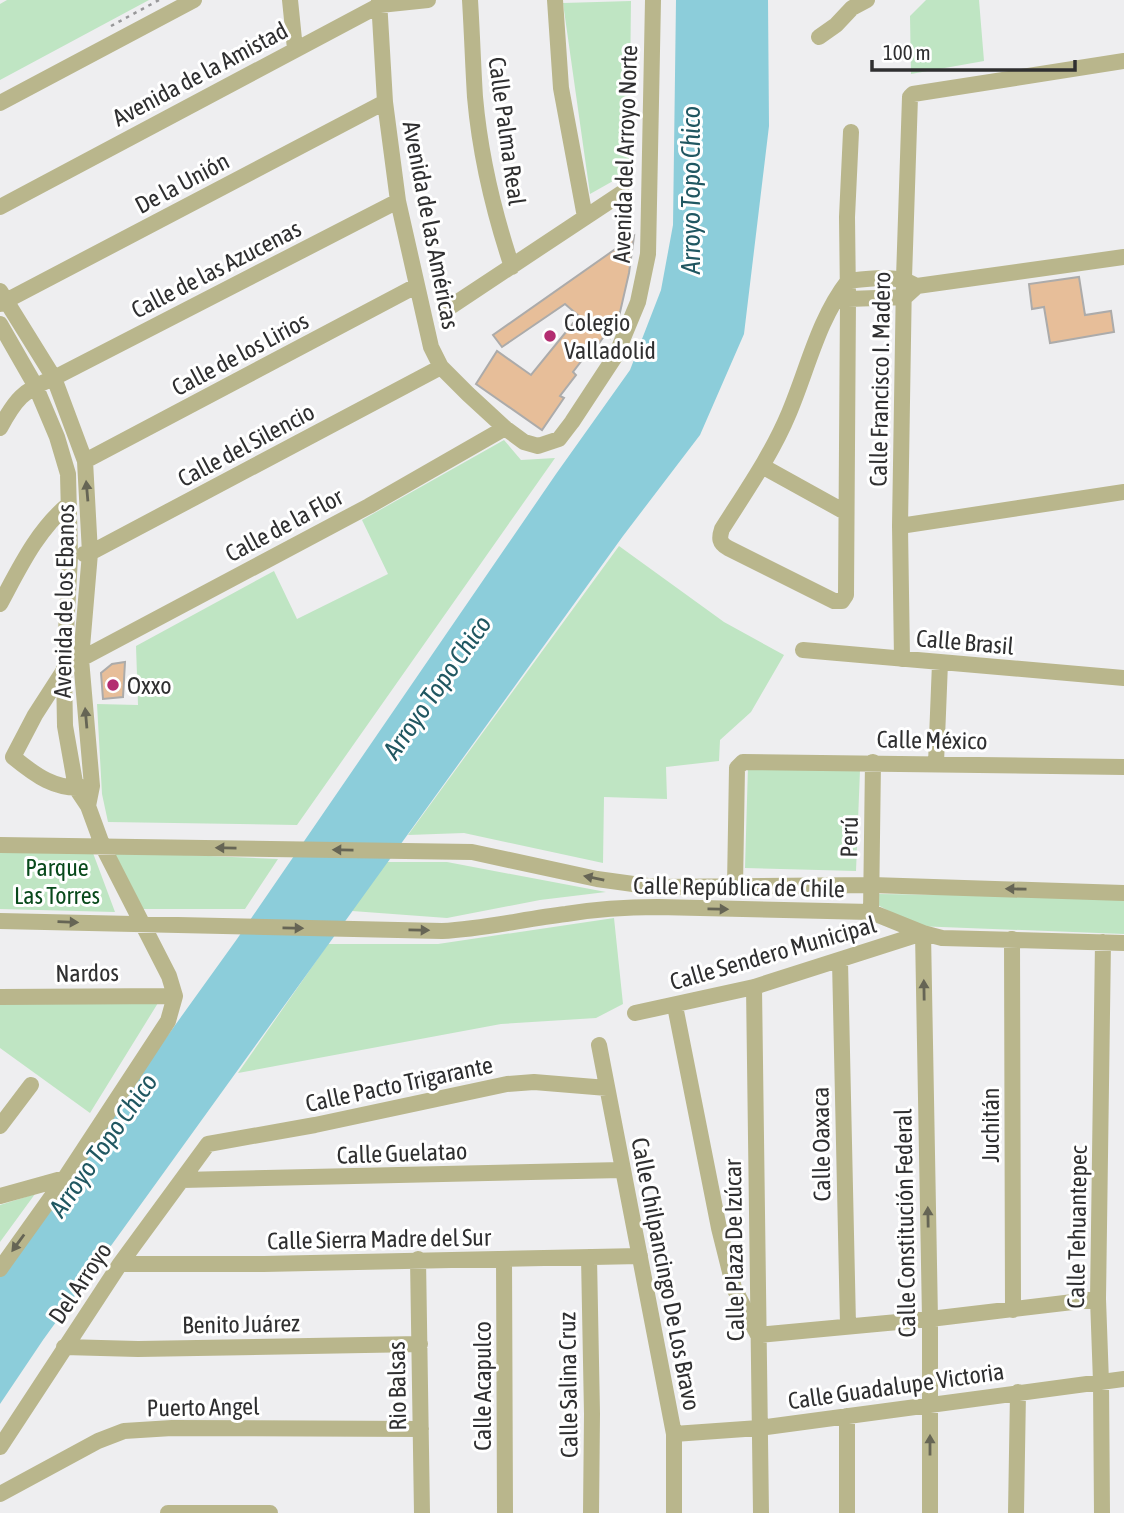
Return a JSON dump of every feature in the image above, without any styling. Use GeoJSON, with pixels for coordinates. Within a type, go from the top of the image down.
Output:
{"type":"FeatureCollection","features":[{"type":"Feature","properties":{"kind":"street"},"geometry":{"type":"LineString","coordinates":[[0,103],[194,0]]}},
{"type":"Feature","properties":{"kind":"street"},"geometry":{"type":"LineString","coordinates":[[289,0],[295,48]]}},
{"type":"Feature","properties":{"kind":"street","name":"Avenida de la Amistad"},"geometry":{"type":"LineString","coordinates":[[0,207],[379,2],[428,0]]}},
{"type":"Feature","properties":{"kind":"street","name":"Calle Palma Real"},"geometry":{"type":"LineString","coordinates":[[470,0],[475,100],[499,227],[512,267]]}},
{"type":"Feature","properties":{"kind":"street"},"geometry":{"type":"LineString","coordinates":[[555,0],[561,88],[585,217]]}},
{"type":"Feature","properties":{"kind":"street","name":"Avenida del Arroyo Norte"},"geometry":{"type":"LineString","coordinates":[[505,428],[524,442],[538,446],[558,439],[616,355],[638,302],[648,254],[653,0]]}},
{"type":"Feature","properties":{"kind":"street"},"geometry":{"type":"LineString","coordinates":[[819,37],[836,25],[849,4],[867,0]]}},
{"type":"Feature","properties":{"kind":"street","name":"Avenida de las Américas"},"geometry":{"type":"LineString","coordinates":[[379,2],[385,102],[398,201],[431,347],[441,367],[505,428]]}},
{"type":"Feature","properties":{"kind":"street","name":"Calle Francisco I. Madero"},"geometry":{"type":"LineString","coordinates":[[902,659],[900,526],[908,287],[909,100],[913,94],[1124,61]]}},
{"type":"Feature","properties":{"kind":"street","name":"De la Unión"},"geometry":{"type":"LineString","coordinates":[[2,298],[385,102]]}},
{"type":"Feature","properties":{"kind":"street"},"geometry":{"type":"LineString","coordinates":[[851,132],[845,291],[846,595],[838,602],[728,548],[720,541],[722,528],[762,466],[788,416],[822,322],[845,291],[908,287],[1124,257]]}},
{"type":"Feature","properties":{"kind":"street"},"geometry":{"type":"LineString","coordinates":[[447,309],[622,193]]}},
{"type":"Feature","properties":{"kind":"street","name":"Calle de las Azucenas"},"geometry":{"type":"LineString","coordinates":[[35,385],[54,379],[398,201]]}},
{"type":"Feature","properties":{"kind":"street","name":"Calle de los Lirios"},"geometry":{"type":"LineString","coordinates":[[85,461],[416,286]]}},
{"type":"Feature","properties":{"kind":"street","name":"Avenida de los Ebanos"},"geometry":{"type":"LineString","coordinates":[[2,298],[54,379],[85,461],[90,553],[81,659],[84,787]]}},
{"type":"Feature","properties":{"kind":"street"},"geometry":{"type":"LineString","coordinates":[[0,324],[35,385],[57,437],[68,474],[70,556],[64,670],[65,726],[103,847],[169,976],[175,996],[167,1021],[65,1178],[0,1269]]}},
{"type":"Feature","properties":{"kind":"street","name":"Calle del Silencio"},"geometry":{"type":"LineString","coordinates":[[70,556],[90,553],[441,367]]}},
{"type":"Feature","properties":{"kind":"street"},"geometry":{"type":"LineString","coordinates":[[0,428],[19,396],[35,385]]}},
{"type":"Feature","properties":{"kind":"street","name":"Calle de la Flor"},"geometry":{"type":"LineString","coordinates":[[81,659],[369,506],[505,428]]}},
{"type":"Feature","properties":{"kind":"street"},"geometry":{"type":"LineString","coordinates":[[762,466],[845,512]]}},
{"type":"Feature","properties":{"kind":"street"},"geometry":{"type":"LineString","coordinates":[[900,526],[1124,492]]}},
{"type":"Feature","properties":{"kind":"street"},"geometry":{"type":"LineString","coordinates":[[0,604],[37,539],[50,521],[69,504]]}},
{"type":"Feature","properties":{"kind":"street","name":"Calle Brasil"},"geometry":{"type":"LineString","coordinates":[[803,650],[1124,678]]}},
{"type":"Feature","properties":{"kind":"street"},"geometry":{"type":"LineString","coordinates":[[81,659],[64,670],[7,757],[51,783],[84,787]]}},
{"type":"Feature","properties":{"kind":"street"},"geometry":{"type":"LineString","coordinates":[[936,763],[940,663]]}},
{"type":"Feature","properties":{"kind":"street","name":"Perú"},"geometry":{"type":"LineString","coordinates":[[871,912],[873,762]]}},
{"type":"Feature","properties":{"kind":"street","name":"Calle México"},"geometry":{"type":"LineString","coordinates":[[735,886],[737,768],[740,763],[1124,766]]}},
{"type":"Feature","properties":{"kind":"street","name":"Calle República de Chile"},"geometry":{"type":"LineString","coordinates":[[0,845],[392,850],[490,855],[632,885],[872,885],[1124,892]]}},
{"type":"Feature","properties":{"kind":"street","name":"Calle República de Chile"},"geometry":{"type":"LineString","coordinates":[[0,921],[472,930],[626,907],[871,912],[923,933],[966,939],[1124,943]]}},
{"type":"Feature","properties":{"kind":"street","name":"Calle Sendero Municipal"},"geometry":{"type":"LineString","coordinates":[[635,1013],[754,987],[923,933]]}},
{"type":"Feature","properties":{"kind":"street","name":"Calle Constitución Federal"},"geometry":{"type":"LineString","coordinates":[[923,933],[930,1319],[930,1513]]}},
{"type":"Feature","properties":{"kind":"street","name":"Juchitán"},"geometry":{"type":"LineString","coordinates":[[1012,940],[1013,1310]]}},
{"type":"Feature","properties":{"kind":"street","name":"Calle Tehuantepec"},"geometry":{"type":"LineString","coordinates":[[1102,1513],[1098,1299],[1103,942]]}},
{"type":"Feature","properties":{"kind":"street","name":"Calle Oaxaca"},"geometry":{"type":"LineString","coordinates":[[840,961],[848,1325]]}},
{"type":"Feature","properties":{"kind":"street","name":"Calle Plaza De Izúcar"},"geometry":{"type":"LineString","coordinates":[[754,987],[761,1513]]}},
{"type":"Feature","properties":{"kind":"street","name":"Nardos"},"geometry":{"type":"LineString","coordinates":[[0,997],[175,996]]}},
{"type":"Feature","properties":{"kind":"street"},"geometry":{"type":"LineString","coordinates":[[675,1006],[719,1228],[734,1288],[758,1335],[930,1319],[1098,1299]]}},
{"type":"Feature","properties":{"kind":"street","name":"Calle Chilpancingo De Los Bravo"},"geometry":{"type":"LineString","coordinates":[[599,1045],[674,1434],[674,1513]]}},
{"type":"Feature","properties":{"kind":"street","name":"Calle Pacto Trigarante"},"geometry":{"type":"LineString","coordinates":[[204,1149],[211,1142],[315,1125],[507,1084],[534,1082],[607,1088]]}},
{"type":"Feature","properties":{"kind":"street"},"geometry":{"type":"LineString","coordinates":[[0,1126],[31,1085]]}},
{"type":"Feature","properties":{"kind":"street","name":"Del Arroyo"},"geometry":{"type":"LineString","coordinates":[[0,1447],[120,1264],[204,1149]]}},
{"type":"Feature","properties":{"kind":"street","name":"Calle Guelatao"},"geometry":{"type":"LineString","coordinates":[[183,1181],[622,1170]]}},
{"type":"Feature","properties":{"kind":"street"},"geometry":{"type":"LineString","coordinates":[[0,1196],[65,1178]]}},
{"type":"Feature","properties":{"kind":"street","name":"Calle Sierra Madre del Sur"},"geometry":{"type":"LineString","coordinates":[[120,1264],[264,1264],[640,1256]]}},
{"type":"Feature","properties":{"kind":"street","name":"Calle Salina Cruz"},"geometry":{"type":"LineString","coordinates":[[589,1257],[591,1513]]}},
{"type":"Feature","properties":{"kind":"street","name":"Rio Balsas"},"geometry":{"type":"LineString","coordinates":[[418,1259],[422,1513]]}},
{"type":"Feature","properties":{"kind":"street","name":"Calle Acapulco"},"geometry":{"type":"LineString","coordinates":[[504,1259],[505,1513]]}},
{"type":"Feature","properties":{"kind":"street","name":"Benito Juárez"},"geometry":{"type":"LineString","coordinates":[[64,1347],[138,1349],[420,1344]]}},
{"type":"Feature","properties":{"kind":"street","name":"Calle Guadalupe Victoria"},"geometry":{"type":"LineString","coordinates":[[674,1434],[759,1428],[1124,1379]]}},
{"type":"Feature","properties":{"kind":"street"},"geometry":{"type":"LineString","coordinates":[[1016,1513],[1018,1392]]}},
{"type":"Feature","properties":{"kind":"street"},"geometry":{"type":"LineString","coordinates":[[847,1416],[847,1513]]}},
{"type":"Feature","properties":{"kind":"street","name":"Puerto Angel"},"geometry":{"type":"LineString","coordinates":[[0,1493],[98,1441],[124,1431],[172,1428],[421,1429]]}},
{"type":"Feature","properties":{"kind":"street"},"geometry":{"type":"LineString","coordinates":[[167,1513],[270,1513]]}},
{"type":"Feature","properties":{"kind":"green space"},"geometry":{"type":"Polygon","coordinates":[[[7,0],[149,0],[0,80],[0,4],[7,0]]]}},
{"type":"Feature","properties":{"kind":"green space"},"geometry":{"type":"Polygon","coordinates":[[[926,0],[979,0],[984,61],[911,74],[910,16],[926,0]]]}},
{"type":"Feature","properties":{"kind":"green space"},"geometry":{"type":"Polygon","coordinates":[[[631,1],[629,172],[590,194],[563,3],[631,1]]]}},
{"type":"Feature","properties":{"kind":"green space"},"geometry":{"type":"Polygon","coordinates":[[[504,440],[521,460],[555,458],[297,825],[108,822],[102,794],[97,704],[138,705],[136,646],[274,571],[297,619],[388,574],[362,520],[504,440]]]}},
{"type":"Feature","properties":{"kind":"green space"},"geometry":{"type":"Polygon","coordinates":[[[619,546],[724,622],[784,655],[751,712],[720,740],[719,761],[666,767],[667,799],[604,797],[603,863],[464,833],[408,835],[619,546]]]}},
{"type":"Feature","properties":{"kind":"green space"},"geometry":{"type":"Polygon","coordinates":[[[748,766],[860,770],[856,871],[745,868],[748,766]]]}},
{"type":"Feature","properties":{"kind":"green space","name":"Parque Las Torres"},"geometry":{"type":"Polygon","coordinates":[[[0,851],[93,853],[115,912],[0,909],[0,851]]]}},
{"type":"Feature","properties":{"kind":"green space"},"geometry":{"type":"Polygon","coordinates":[[[114,852],[278,859],[245,909],[143,909],[114,852]]]}},
{"type":"Feature","properties":{"kind":"green space"},"geometry":{"type":"Polygon","coordinates":[[[381,862],[447,862],[606,892],[540,900],[447,918],[352,911],[381,862]]]}},
{"type":"Feature","properties":{"kind":"green space"},"geometry":{"type":"Polygon","coordinates":[[[877,894],[1124,900],[1124,934],[916,926],[876,904],[877,894]]]}},
{"type":"Feature","properties":{"kind":"green space"},"geometry":{"type":"Polygon","coordinates":[[[614,918],[623,1004],[596,1018],[501,1024],[238,1073],[328,944],[438,944],[614,918]]]}},
{"type":"Feature","properties":{"kind":"green space"},"geometry":{"type":"Polygon","coordinates":[[[158,1003],[90,1113],[0,1048],[0,1004],[158,1003]]]}},
{"type":"Feature","properties":{"kind":"green space"},"geometry":{"type":"Polygon","coordinates":[[[35,1194],[0,1242],[0,1205],[35,1194]]]}},
{"type":"Feature","properties":{"kind":"water","name":"Arroyo Topo Chico"},"geometry":{"type":"Polygon","coordinates":[[[676,0],[768,0],[769,126],[744,334],[700,435],[623,536],[43,1340],[0,1404],[0,1269],[237,939],[630,370],[661,290],[673,225],[676,0]]]}},
{"type":"Feature","properties":{"kind":"building","name":"Colegio Valladolid"},"geometry":{"type":"Polygon","coordinates":[[[634,236],[618,321],[610,338],[605,335],[589,357],[586,355],[573,372],[576,375],[560,396],[564,398],[542,430],[476,384],[497,351],[531,375],[579,316],[565,304],[502,347],[493,335],[634,236]]]}},
{"type":"Feature","properties":{"kind":"building"},"geometry":{"type":"Polygon","coordinates":[[[1079,277],[1085,315],[1111,311],[1114,332],[1050,343],[1044,307],[1032,309],[1029,284],[1079,277]]]}},
{"type":"Feature","properties":{"kind":"building","name":"Oxxo"},"geometry":{"type":"Polygon","coordinates":[[[125,662],[123,697],[103,699],[101,673],[112,664],[125,662]]]}},
{"type":"Feature","properties":{"kind":"place","name":"Colegio Valladolid"},"geometry":{"type":"Point","coordinates":[550,336]}},
{"type":"Feature","properties":{"kind":"place","name":"Oxxo"},"geometry":{"type":"Point","coordinates":[113,685]}}]}
